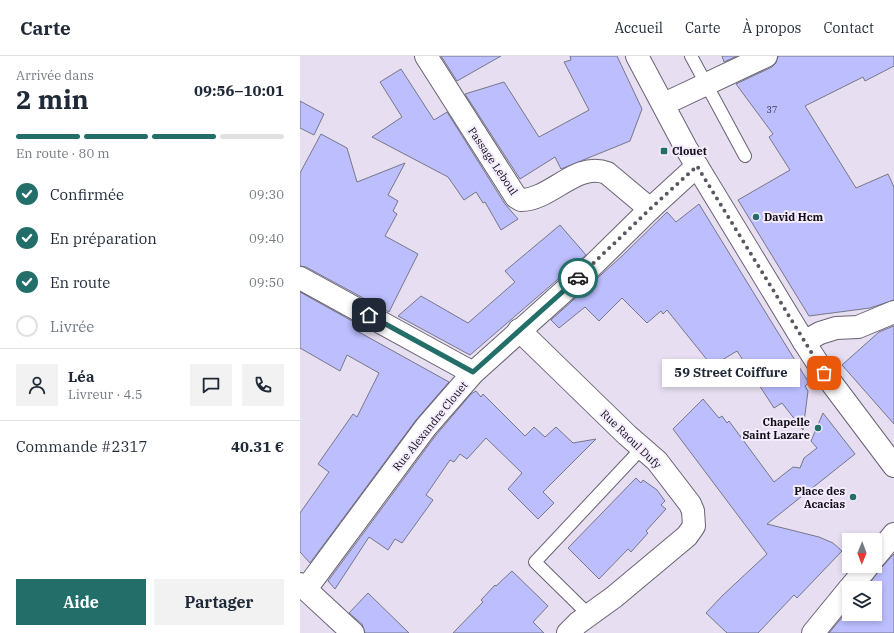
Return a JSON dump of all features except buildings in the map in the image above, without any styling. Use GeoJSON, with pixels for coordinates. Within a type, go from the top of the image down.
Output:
{"type":"FeatureCollection","features":[{"type":"Feature","properties":{"kind":"street","name":"Passage Leboul"},"geometry":{"type":"LineString","coordinates":[[426,56],[516,197],[521,200],[532,198],[584,172],[600,170],[607,173],[650,209]]}},
{"type":"Feature","properties":{"kind":"street"},"geometry":{"type":"LineString","coordinates":[[637,56],[646,77],[664,104],[697,166],[804,342],[824,373],[894,466]]}},
{"type":"Feature","properties":{"kind":"street"},"geometry":{"type":"LineString","coordinates":[[664,104],[766,56]]}},
{"type":"Feature","properties":{"kind":"street","name":"Rue Alexandre Clouet"},"geometry":{"type":"LineString","coordinates":[[303,587],[426,427],[473,372],[591,267],[650,209],[697,166]]}},
{"type":"Feature","properties":{"kind":"street"},"geometry":{"type":"LineString","coordinates":[[300,278],[473,372]]}},
{"type":"Feature","properties":{"kind":"street"},"geometry":{"type":"LineString","coordinates":[[804,342],[820,333],[836,328],[858,327],[894,312]]}},
{"type":"Feature","properties":{"kind":"street","name":"Rue Raoul Dufy"},"geometry":{"type":"LineString","coordinates":[[519,330],[657,461],[690,504],[695,519],[694,526],[687,536],[568,633]]}},
{"type":"Feature","properties":{"kind":"street"},"geometry":{"type":"LineString","coordinates":[[882,549],[894,534]]}},
{"type":"Feature","properties":{"kind":"street"},"geometry":{"type":"LineString","coordinates":[[856,581],[862,573]]}},
{"type":"Feature","properties":{"kind":"street"},"geometry":{"type":"LineString","coordinates":[[303,587],[353,633]]}},
{"type":"Feature","properties":{"kind":"street"},"geometry":{"type":"LineString","coordinates":[[813,633],[842,598]]}},
{"type":"Feature","properties":{"kind":"lane"},"geometry":{"type":"LineString","coordinates":[[691,56],[745,156]]}},
{"type":"Feature","properties":{"kind":"lane"},"geometry":{"type":"LineString","coordinates":[[589,615],[535,562],[642,448]]}},
{"type":"Feature","properties":{"kind":"way so far"},"geometry":{"type":"LineString","coordinates":[[578,278],[697,166],[824,373]]}},
{"type":"Feature","properties":{"kind":"place","name":"Clouet"},"geometry":{"type":"Point","coordinates":[664,151]}},
{"type":"Feature","properties":{"kind":"place","name":"David Hcm"},"geometry":{"type":"Point","coordinates":[756,217]}},
{"type":"Feature","properties":{"kind":"place","name":"59 Street Coiffure"},"geometry":{"type":"Point","coordinates":[824,373]}},
{"type":"Feature","properties":{"kind":"place","name":"Chapelle Saint Lazare"},"geometry":{"type":"Point","coordinates":[818,428]}},
{"type":"Feature","properties":{"kind":"place","name":"Place des Acacias"},"geometry":{"type":"Point","coordinates":[853,497]}},
{"type":"Feature","properties":{"kind":"route"},"geometry":{"type":"LineString","coordinates":[[369,315],[473,372],[578,278]]}}]}
